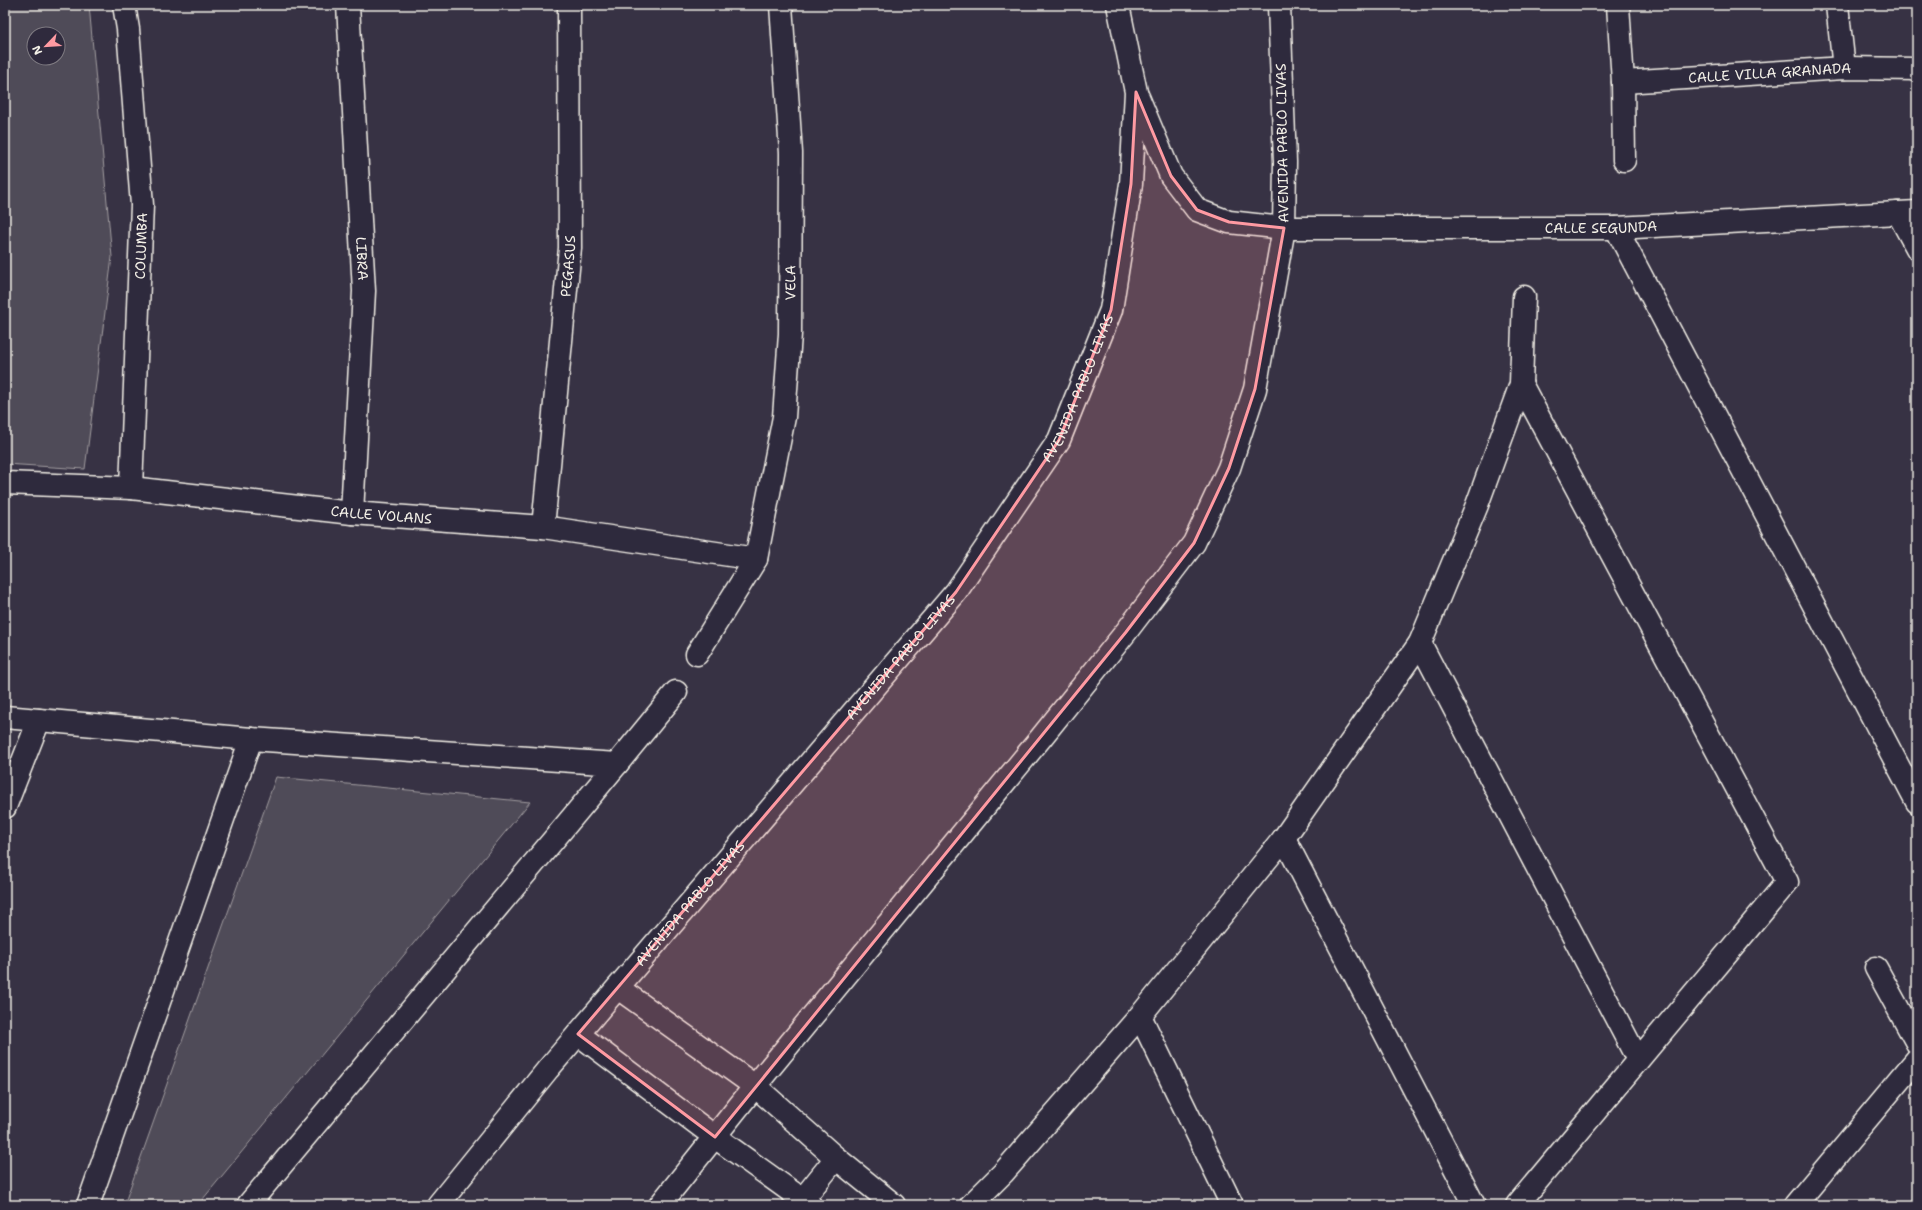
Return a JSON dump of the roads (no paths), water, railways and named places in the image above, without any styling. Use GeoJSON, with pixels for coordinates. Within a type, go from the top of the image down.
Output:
{"type":"FeatureCollection","features":[{"type":"Feature","properties":{"kind":"street","name":"COLUMBA"},"geometry":{"type":"LineString","coordinates":[[124,5],[128,29],[142,205],[131,488]]}},
{"type":"Feature","properties":{"kind":"street","name":"LIBRA"},"geometry":{"type":"LineString","coordinates":[[348,5],[364,291],[352,513]]}},
{"type":"Feature","properties":{"kind":"street","name":"PEGASUS"},"geometry":{"type":"LineString","coordinates":[[543,527],[570,248],[569,5]]}},
{"type":"Feature","properties":{"kind":"street","name":"VELA"},"geometry":{"type":"LineString","coordinates":[[756,558],[784,417],[790,334],[791,153],[781,5]]}},
{"type":"Feature","properties":{"kind":"street","name":"AVENIDA PABLO LIVAS"},"geometry":{"type":"LineString","coordinates":[[438,1205],[578,1034],[956,592],[1059,440],[1111,310],[1131,184],[1136,92],[1118,5]]}},
{"type":"Feature","properties":{"kind":"street","name":"AVENIDA PABLO LIVAS"},"geometry":{"type":"LineString","coordinates":[[660,1205],[755,1086],[1040,739],[1126,632],[1194,542],[1229,468],[1255,389],[1284,228],[1285,162],[1279,5]]}},
{"type":"Feature","properties":{"kind":"street"},"geometry":{"type":"LineString","coordinates":[[1618,5],[1623,82],[1624,160]]}},
{"type":"Feature","properties":{"kind":"street"},"geometry":{"type":"LineString","coordinates":[[1837,5],[1844,68]]}},
{"type":"Feature","properties":{"kind":"street","name":"CALLE VILLA GRANADA"},"geometry":{"type":"LineString","coordinates":[[1623,82],[1844,68],[1917,69]]}},
{"type":"Feature","properties":{"kind":"street","name":"CALLE SEGUNDA"},"geometry":{"type":"LineString","coordinates":[[1136,92],[1171,176],[1197,210],[1229,222],[1284,228],[1616,228],[1908,212]]}},
{"type":"Feature","properties":{"kind":"street"},"geometry":{"type":"LineString","coordinates":[[1908,212],[1917,248]]}},
{"type":"Feature","properties":{"kind":"street"},"geometry":{"type":"LineString","coordinates":[[1616,228],[1917,802]]}},
{"type":"Feature","properties":{"kind":"street"},"geometry":{"type":"LineString","coordinates":[[971,1205],[1003,1173],[1140,1016],[1284,838],[1420,643],[1477,505],[1521,384],[1524,297]]}},
{"type":"Feature","properties":{"kind":"street"},"geometry":{"type":"LineString","coordinates":[[1517,1205],[1787,882],[1521,384]]}},
{"type":"Feature","properties":{"kind":"street","name":"CALLE VOLANS"},"geometry":{"type":"LineString","coordinates":[[5,483],[131,488],[352,513],[543,527],[756,558]]}},
{"type":"Feature","properties":{"kind":"street"},"geometry":{"type":"LineString","coordinates":[[697,654],[756,558]]}},
{"type":"Feature","properties":{"kind":"street"},"geometry":{"type":"LineString","coordinates":[[1420,643],[1638,1060]]}},
{"type":"Feature","properties":{"kind":"street"},"geometry":{"type":"LineString","coordinates":[[248,1205],[676,692]]}},
{"type":"Feature","properties":{"kind":"street"},"geometry":{"type":"LineString","coordinates":[[5,717],[251,739],[617,764]]}},
{"type":"Feature","properties":{"kind":"street"},"geometry":{"type":"LineString","coordinates":[[5,807],[39,720]]}},
{"type":"Feature","properties":{"kind":"street"},"geometry":{"type":"LineString","coordinates":[[88,1205],[251,739]]}},
{"type":"Feature","properties":{"kind":"street"},"geometry":{"type":"LineString","coordinates":[[1284,838],[1474,1205]]}},
{"type":"Feature","properties":{"kind":"street"},"geometry":{"type":"LineString","coordinates":[[1876,968],[1917,1043]]}},
{"type":"Feature","properties":{"kind":"street"},"geometry":{"type":"LineString","coordinates":[[618,988],[755,1086],[836,1158],[894,1205]]}},
{"type":"Feature","properties":{"kind":"street"},"geometry":{"type":"LineString","coordinates":[[1140,1016],[1232,1205]]}},
{"type":"Feature","properties":{"kind":"street"},"geometry":{"type":"LineString","coordinates":[[578,1034],[715,1137],[806,1202],[836,1158]]}},
{"type":"Feature","properties":{"kind":"street"},"geometry":{"type":"LineString","coordinates":[[1795,1205],[1917,1059]]}}]}
